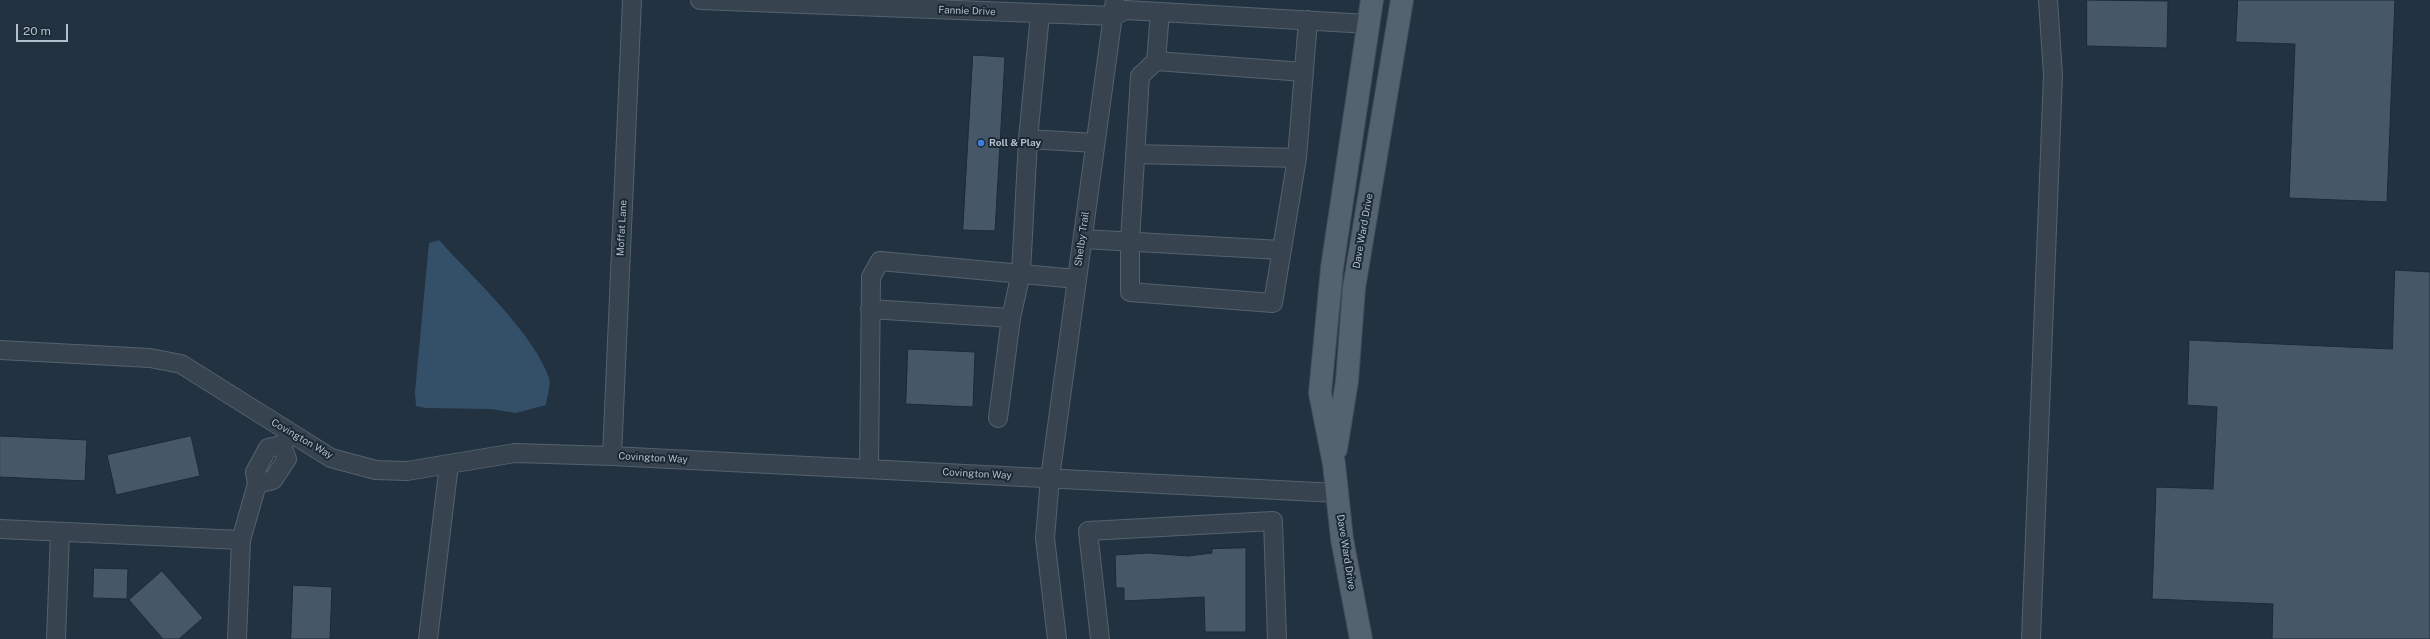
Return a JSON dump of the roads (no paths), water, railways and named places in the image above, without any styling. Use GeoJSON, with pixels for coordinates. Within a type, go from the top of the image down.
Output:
{"type":"FeatureCollection","features":[{"type":"Feature","properties":{"kind":"main road","name":"Dave Ward Drive"},"geometry":{"type":"LineString","coordinates":[[1361,639],[1342,539],[1334,464],[1320,393],[1332,268],[1372,0]]}},
{"type":"Feature","properties":{"kind":"main road","name":"Dave Ward Drive"},"geometry":{"type":"LineString","coordinates":[[1334,464],[1346,382],[1354,288],[1402,0]]}},
{"type":"Feature","properties":{"kind":"street","name":"Moffat Lane"},"geometry":{"type":"LineString","coordinates":[[612,456],[632,0]]}},
{"type":"Feature","properties":{"kind":"street","name":"Fannie Drive"},"geometry":{"type":"LineString","coordinates":[[700,0],[1040,14],[1114,8],[1126,10],[1368,24]]}},
{"type":"Feature","properties":{"kind":"street"},"geometry":{"type":"LineString","coordinates":[[2031,639],[2053,75],[2048,0]]}},
{"type":"Feature","properties":{"kind":"street","name":"Shelby Trail"},"geometry":{"type":"LineString","coordinates":[[1057,639],[1045,538],[1050,478],[1114,8]]}},
{"type":"Feature","properties":{"kind":"street"},"geometry":{"type":"LineString","coordinates":[[1160,12],[1156,61],[1140,76],[1130,241],[1130,292],[1273,303],[1297,158],[1308,20]]}},
{"type":"Feature","properties":{"kind":"street"},"geometry":{"type":"LineString","coordinates":[[998,418],[1010,318],[1021,273],[1028,139],[1040,14]]}},
{"type":"Feature","properties":{"kind":"street"},"geometry":{"type":"LineString","coordinates":[[1156,61],[1304,72]]}},
{"type":"Feature","properties":{"kind":"street"},"geometry":{"type":"LineString","coordinates":[[1028,139],[1095,143]]}},
{"type":"Feature","properties":{"kind":"street"},"geometry":{"type":"LineString","coordinates":[[1135,154],[1297,158]]}},
{"type":"Feature","properties":{"kind":"street"},"geometry":{"type":"LineString","coordinates":[[1083,238],[1281,250]]}},
{"type":"Feature","properties":{"kind":"street"},"geometry":{"type":"LineString","coordinates":[[870,470],[871,277],[880,261],[1021,273],[1077,280]]}},
{"type":"Feature","properties":{"kind":"street"},"geometry":{"type":"LineString","coordinates":[[870,309],[1010,318]]}},
{"type":"Feature","properties":{"kind":"street","name":"Covington Way"},"geometry":{"type":"LineString","coordinates":[[0,350],[150,358],[181,364],[286,439],[331,458],[376,470],[407,471],[515,453],[612,456],[1337,493]]}},
{"type":"Feature","properties":{"kind":"street"},"geometry":{"type":"LineString","coordinates":[[237,639],[241,540],[257,484],[273,480],[287,459],[286,439]]}},
{"type":"Feature","properties":{"kind":"street"},"geometry":{"type":"LineString","coordinates":[[428,639],[449,464]]}},
{"type":"Feature","properties":{"kind":"street"},"geometry":{"type":"LineString","coordinates":[[1100,639],[1088,531],[1273,521],[1277,639]]}},
{"type":"Feature","properties":{"kind":"street"},"geometry":{"type":"LineString","coordinates":[[0,529],[241,540]]}},
{"type":"Feature","properties":{"kind":"street"},"geometry":{"type":"LineString","coordinates":[[56,639],[60,532]]}},
{"type":"Feature","properties":{"kind":"water"},"geometry":{"type":"Polygon","coordinates":[[[439,240],[500,306],[530,342],[541,360],[549,378],[546,405],[516,413],[491,409],[426,408],[416,406],[415,392],[429,243],[439,240]]]}},
{"type":"Feature","properties":{"kind":"place","name":"Roll & Play"},"geometry":{"type":"Point","coordinates":[981,143]}}]}
